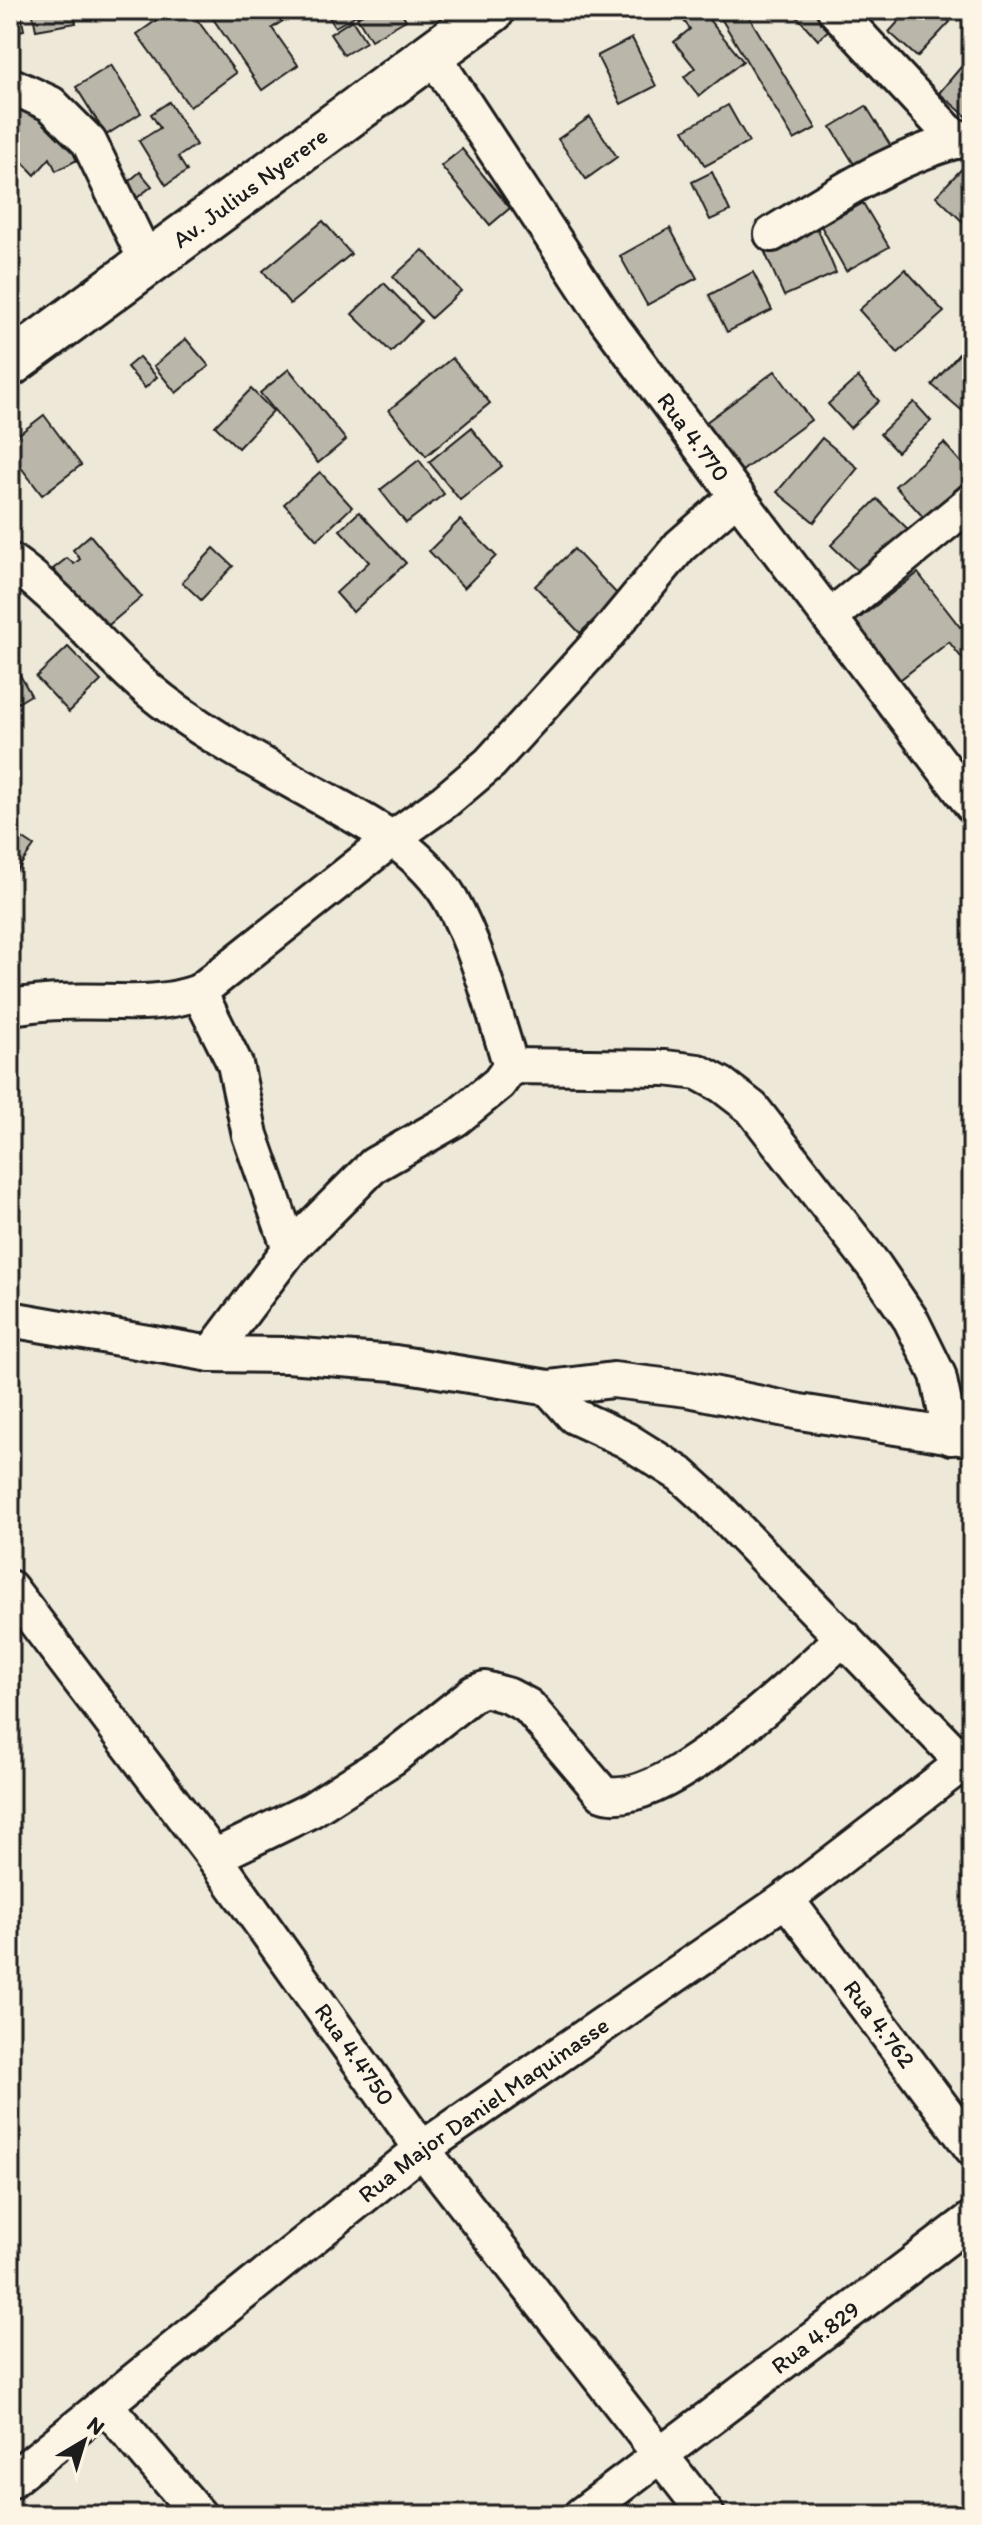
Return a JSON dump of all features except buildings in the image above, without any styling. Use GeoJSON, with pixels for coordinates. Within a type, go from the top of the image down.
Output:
{"type":"FeatureCollection","features":[{"type":"Feature","properties":{"kind":"main road","name":"Av. Julius Nyerere"},"geometry":{"type":"LineString","coordinates":[[10,364],[492,10]]}},
{"type":"Feature","properties":{"kind":"street"},"geometry":{"type":"LineString","coordinates":[[772,234],[876,171],[964,139],[835,10]]}},
{"type":"Feature","properties":{"kind":"street","name":"Rua 4.770"},"geometry":{"type":"LineString","coordinates":[[432,54],[606,319],[972,805]]}},
{"type":"Feature","properties":{"kind":"street"},"geometry":{"type":"LineString","coordinates":[[10,85],[51,104],[89,142],[148,264]]}},
{"type":"Feature","properties":{"kind":"street"},"geometry":{"type":"LineString","coordinates":[[10,1007],[61,1001],[159,1003],[179,1000],[199,992],[490,763],[607,634],[680,546],[737,496]]}},
{"type":"Feature","properties":{"kind":"street"},"geometry":{"type":"LineString","coordinates":[[830,617],[972,501]]}},
{"type":"Feature","properties":{"kind":"street"},"geometry":{"type":"LineString","coordinates":[[10,561],[35,579],[125,669],[170,707],[216,738],[393,838],[425,867],[450,899],[478,964],[511,1066]]}},
{"type":"Feature","properties":{"kind":"street"},"geometry":{"type":"LineString","coordinates":[[199,992],[235,1064],[250,1135],[290,1249]]}},
{"type":"Feature","properties":{"kind":"street"},"geometry":{"type":"LineString","coordinates":[[211,1354],[290,1249],[374,1165],[455,1119],[499,1083],[511,1066]]}},
{"type":"Feature","properties":{"kind":"street"},"geometry":{"type":"LineString","coordinates":[[511,1066],[665,1068],[698,1072],[722,1085],[752,1108],[875,1267],[911,1320],[938,1375],[962,1438]]}},
{"type":"Feature","properties":{"kind":"street"},"geometry":{"type":"LineString","coordinates":[[10,1319],[211,1354],[287,1355],[395,1363],[517,1385],[549,1388],[613,1380],[962,1438]]}},
{"type":"Feature","properties":{"kind":"street"},"geometry":{"type":"LineString","coordinates":[[549,1388],[574,1416],[626,1440],[680,1474],[968,1759]]}},
{"type":"Feature","properties":{"kind":"street","name":"Rua 4.4750"},"geometry":{"type":"LineString","coordinates":[[10,1588],[306,1982],[422,2149],[707,2515]]}},
{"type":"Feature","properties":{"kind":"street"},"geometry":{"type":"LineString","coordinates":[[214,1857],[311,1810],[392,1758],[474,1693],[485,1689],[528,1706],[602,1793],[618,1795],[650,1788],[689,1767],[772,1703],[844,1637]]}},
{"type":"Feature","properties":{"kind":"street","name":"Rua Major Daniel Maquinasse"},"geometry":{"type":"LineString","coordinates":[[10,2481],[422,2149],[786,1899],[968,1759]]}},
{"type":"Feature","properties":{"kind":"street","name":"Rua 4.762"},"geometry":{"type":"LineString","coordinates":[[786,1899],[972,2148]]}},
{"type":"Feature","properties":{"kind":"street","name":"Rua 4.829"},"geometry":{"type":"LineString","coordinates":[[581,2515],[972,2219]]}},
{"type":"Feature","properties":{"kind":"street"},"geometry":{"type":"LineString","coordinates":[[106,2406],[199,2515]]}}]}
